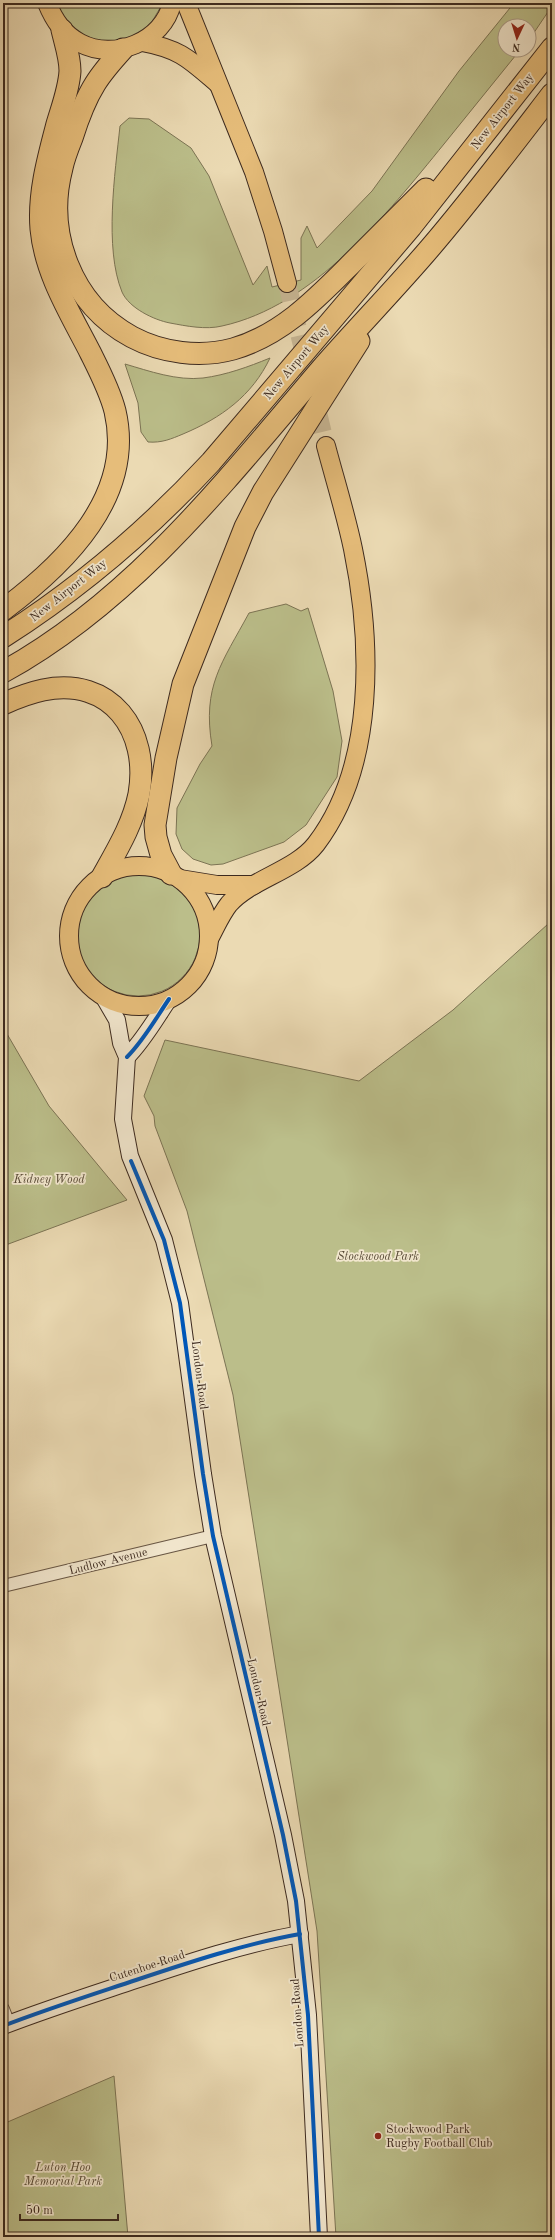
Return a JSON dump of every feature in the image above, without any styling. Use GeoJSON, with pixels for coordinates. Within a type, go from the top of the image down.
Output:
{"type":"FeatureCollection","features":[{"type":"Feature","properties":{"kind":"highway"},"geometry":{"type":"LineString","coordinates":[[3,610],[68,554],[97,516],[109,493],[117,465],[118,436],[115,412],[92,356],[59,291],[47,261],[41,229],[42,192],[48,155],[68,87],[70,71],[62,30]]}},
{"type":"Feature","properties":{"kind":"highway","name":"New Airport Way"},"geometry":{"type":"LineString","coordinates":[[3,637],[38,615],[88,578],[183,492],[211,462],[406,233],[552,48]]}},
{"type":"Feature","properties":{"kind":"highway"},"geometry":{"type":"LineString","coordinates":[[123,49],[95,83],[74,129],[62,168],[57,206],[59,234],[64,259],[78,288],[98,312],[120,331],[143,343],[172,351],[199,354],[233,349],[272,332],[304,310],[490,126]]}},
{"type":"Feature","properties":{"kind":"highway","name":"New Airport Way"},"geometry":{"type":"LineString","coordinates":[[3,672],[23,661],[76,624],[121,588],[202,509],[430,248],[552,94]]}},
{"type":"Feature","properties":{"kind":"highway"},"geometry":{"type":"LineString","coordinates":[[176,877],[161,855],[156,837],[155,825],[166,758],[183,684],[245,527],[263,492],[386,298]]}},
{"type":"Feature","properties":{"kind":"highway"},"geometry":{"type":"LineString","coordinates":[[3,704],[44,690],[82,690],[100,696],[118,708],[131,726],[140,758],[139,794],[132,819],[102,877]]}},
{"type":"Feature","properties":{"kind":"main road"},"geometry":{"type":"LineString","coordinates":[[47,3],[53,17],[62,30],[80,43],[101,50],[123,49],[142,42],[155,32],[165,20],[172,3]]}},
{"type":"Feature","properties":{"kind":"main road"},"geometry":{"type":"LineString","coordinates":[[186,3],[217,84],[254,172],[273,231],[286,283]]}},
{"type":"Feature","properties":{"kind":"main road"},"geometry":{"type":"LineString","coordinates":[[142,42],[162,46],[184,55],[217,84]]}},
{"type":"Feature","properties":{"kind":"main road"},"geometry":{"type":"LineString","coordinates":[[209,939],[229,904],[254,885],[279,872],[314,846],[328,827],[340,805],[354,764],[365,694],[362,600],[353,548],[326,446]]}},
{"type":"Feature","properties":{"kind":"main road"},"geometry":{"type":"LineString","coordinates":[[176,877],[196,896],[206,916],[209,939],[206,957],[198,974],[185,989],[170,999],[147,1006],[124,1005],[103,996],[87,983],[76,966],[70,947],[70,933],[75,907],[86,890],[102,877],[118,869],[136,866],[154,868],[176,877],[217,885],[254,885]]}},
{"type":"Feature","properties":{"kind":"street","name":"London Road"},"geometry":{"type":"LineString","coordinates":[[103,996],[117,1020],[121,1043],[127,1057],[123,1097],[126,1137],[138,1179],[164,1240],[180,1303],[213,1536],[284,1835],[300,1934],[314,2118],[317,2224],[319,2237]]}},
{"type":"Feature","properties":{"kind":"street"},"geometry":{"type":"LineString","coordinates":[[127,1057],[139,1045],[145,1033],[170,999]]}},
{"type":"Feature","properties":{"kind":"street","name":"Ludlow Avenue"},"geometry":{"type":"LineString","coordinates":[[3,1586],[213,1536]]}},
{"type":"Feature","properties":{"kind":"street","name":"Cutenhoe Road"},"geometry":{"type":"LineString","coordinates":[[6,2025],[176,1966],[267,1940],[300,1934]]}},
{"type":"Feature","properties":{"kind":"street"},"geometry":{"type":"LineString","coordinates":[[3,2009],[6,2025]]}},
{"type":"Feature","properties":{"kind":"green space"},"geometry":{"type":"Polygon","coordinates":[[[54,3],[163,3],[150,25],[134,37],[103,43],[74,31],[54,3]]]}},
{"type":"Feature","properties":{"kind":"green space"},"geometry":{"type":"Polygon","coordinates":[[[514,3],[552,3],[552,6],[537,28],[537,18],[502,18],[514,3]]]}},
{"type":"Feature","properties":{"kind":"green space"},"geometry":{"type":"Polygon","coordinates":[[[497,24],[497,58],[514,58],[398,199],[346,254],[318,278],[287,299],[256,315],[222,326],[209,328],[183,325],[157,319],[136,308],[125,298],[117,274],[113,254],[112,210],[120,126],[129,118],[149,119],[191,148],[209,176],[253,285],[267,266],[272,287],[301,280],[301,238],[307,226],[317,248],[372,191],[459,71],[497,24]]]}},
{"type":"Feature","properties":{"kind":"green space"},"geometry":{"type":"Polygon","coordinates":[[[270,358],[263,372],[245,395],[210,421],[183,434],[162,441],[148,442],[141,432],[138,403],[125,364],[163,375],[193,379],[229,373],[270,358]]]}},
{"type":"Feature","properties":{"kind":"green space"},"geometry":{"type":"Polygon","coordinates":[[[286,604],[301,611],[308,608],[333,691],[342,741],[337,777],[306,825],[284,842],[223,864],[211,865],[193,859],[182,849],[176,834],[177,808],[200,764],[212,746],[210,707],[212,691],[230,646],[249,613],[286,604]]]}},
{"type":"Feature","properties":{"kind":"green space"},"geometry":{"type":"Polygon","coordinates":[[[138,872],[150,873],[162,877],[172,882],[182,890],[190,900],[195,910],[199,922],[199,946],[195,958],[190,968],[182,978],[172,986],[162,991],[150,995],[138,996],[126,995],[114,991],[104,986],[94,978],[86,968],[81,958],[77,946],[76,934],[77,922],[81,910],[86,900],[94,890],[104,882],[114,877],[126,873],[138,872]]]}},
{"type":"Feature","properties":{"kind":"green space","name":"Stockwood Park"},"geometry":{"type":"Polygon","coordinates":[[[552,917],[552,2237],[336,2237],[317,1931],[233,1395],[187,1211],[155,1126],[154,1116],[144,1096],[165,1040],[359,1081],[453,1010],[548,924],[552,917]]]}},
{"type":"Feature","properties":{"kind":"green space","name":"Kidney Wood"},"geometry":{"type":"Polygon","coordinates":[[[3,1027],[49,1106],[127,1200],[3,1246],[3,1027]]]}},
{"type":"Feature","properties":{"kind":"green space","name":"Luton Hoo Memorial Park"},"geometry":{"type":"Polygon","coordinates":[[[114,2076],[128,2237],[3,2237],[3,2124],[114,2076]]]}},
{"type":"Feature","properties":{"kind":"tunnel"},"geometry":{"type":"LineString","coordinates":[[287,283],[326,446]]}},
{"type":"Feature","properties":{"kind":"cycle path"},"geometry":{"type":"LineString","coordinates":[[127,1057],[144,1036],[169,999]]}},
{"type":"Feature","properties":{"kind":"cycle path"},"geometry":{"type":"LineString","coordinates":[[131,1161],[164,1240],[180,1303],[203,1474],[213,1536],[283,1835],[296,1901],[308,2015],[319,2237]]}},
{"type":"Feature","properties":{"kind":"cycle path"},"geometry":{"type":"LineString","coordinates":[[3,2026],[69,2002],[197,1960],[238,1948],[300,1934]]}},
{"type":"Feature","properties":{"kind":"place","name":"Stockwood Park Rugby Football Club"},"geometry":{"type":"Point","coordinates":[378,2136]}}]}
